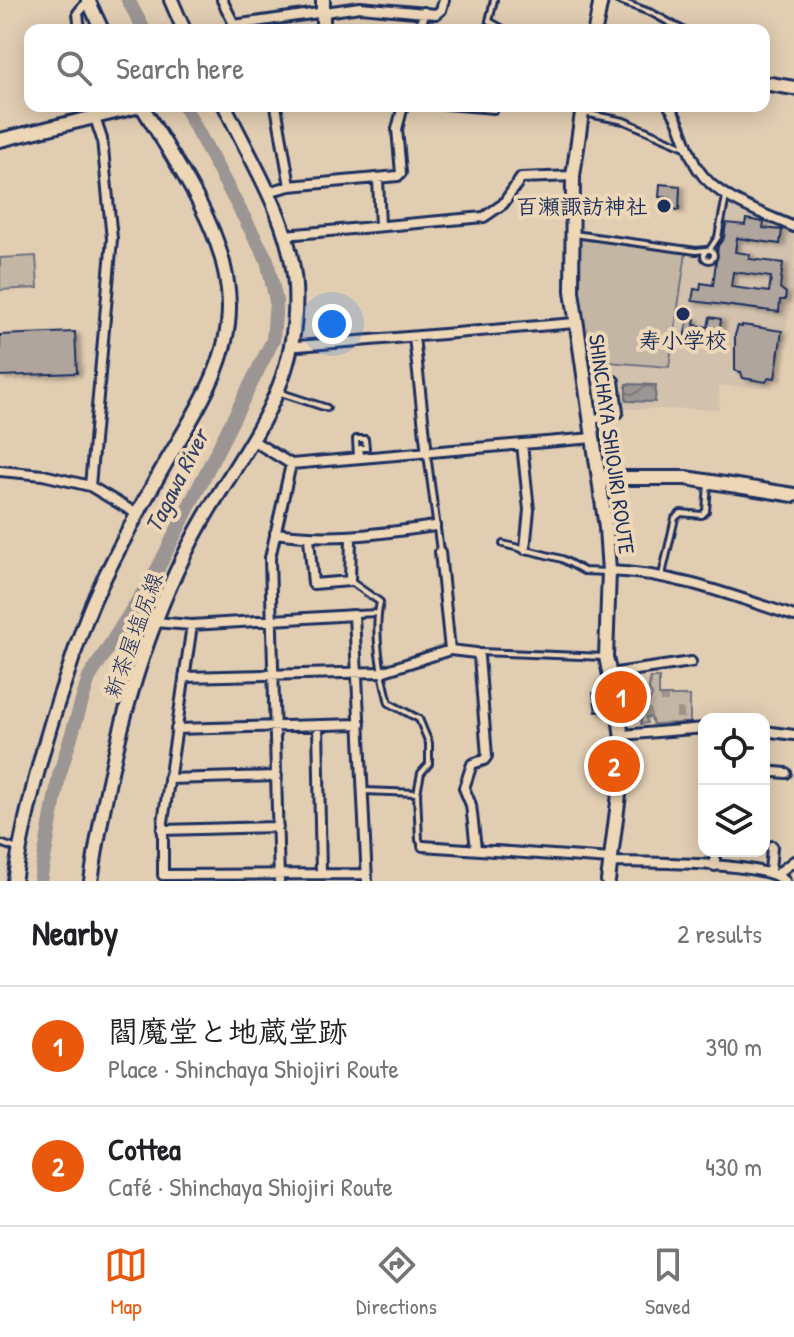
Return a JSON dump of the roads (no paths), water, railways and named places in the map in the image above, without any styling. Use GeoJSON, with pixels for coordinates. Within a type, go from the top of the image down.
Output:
{"type":"FeatureCollection","features":[{"type":"Feature","properties":{"kind":"main road"},"geometry":{"type":"LineString","coordinates":[[171,0],[181,24]]}},
{"type":"Feature","properties":{"kind":"main road"},"geometry":{"type":"LineString","coordinates":[[596,24],[601,0]]}},
{"type":"Feature","properties":{"kind":"main road"},"geometry":{"type":"LineString","coordinates":[[88,1],[99,24]]}},
{"type":"Feature","properties":{"kind":"main road"},"geometry":{"type":"LineString","coordinates":[[770,84],[794,88]]}},
{"type":"Feature","properties":{"kind":"main road"},"geometry":{"type":"LineString","coordinates":[[0,140],[92,112]]}},
{"type":"Feature","properties":{"kind":"main road"},"geometry":{"type":"LineString","coordinates":[[14,881],[33,784],[72,658],[95,597],[137,514],[211,382],[227,335],[229,303],[217,243],[144,112]]}},
{"type":"Feature","properties":{"kind":"main road","name":"新茶屋塩尻線"},"geometry":{"type":"LineString","coordinates":[[91,881],[116,751],[155,622],[188,550],[279,392],[293,346],[295,283],[285,235],[228,112]]}},
{"type":"Feature","properties":{"kind":"main road","name":"SHINCHAYA SHIOJIRI ROUTE"},"geometry":{"type":"LineString","coordinates":[[583,112],[573,176],[575,323],[600,478],[609,571],[606,657],[622,735],[624,766],[608,881]]}},
{"type":"Feature","properties":{"kind":"main road"},"geometry":{"type":"LineString","coordinates":[[600,478],[686,478],[794,495]]}},
{"type":"Feature","properties":{"kind":"street"},"geometry":{"type":"LineString","coordinates":[[222,0],[234,24]]}},
{"type":"Feature","properties":{"kind":"street"},"geometry":{"type":"LineString","coordinates":[[248,24],[323,6],[377,7],[436,14],[444,0]]}},
{"type":"Feature","properties":{"kind":"street"},"geometry":{"type":"LineString","coordinates":[[79,24],[78,13],[88,1]]}},
{"type":"Feature","properties":{"kind":"street"},"geometry":{"type":"LineString","coordinates":[[421,24],[424,12]]}},
{"type":"Feature","properties":{"kind":"street"},"geometry":{"type":"LineString","coordinates":[[90,486],[112,239],[102,139],[92,112]]}},
{"type":"Feature","properties":{"kind":"street"},"geometry":{"type":"LineString","coordinates":[[277,112],[290,186]]}},
{"type":"Feature","properties":{"kind":"street"},"geometry":{"type":"LineString","coordinates":[[267,192],[290,186],[398,176],[401,173],[397,129],[401,112]]}},
{"type":"Feature","properties":{"kind":"street"},"geometry":{"type":"LineString","coordinates":[[674,112],[687,148],[705,178],[727,194],[794,227]]}},
{"type":"Feature","properties":{"kind":"street"},"geometry":{"type":"LineString","coordinates":[[285,235],[484,217],[503,204],[521,178],[573,176]]}},
{"type":"Feature","properties":{"kind":"street"},"geometry":{"type":"LineString","coordinates":[[378,179],[380,226]]}},
{"type":"Feature","properties":{"kind":"street"},"geometry":{"type":"LineString","coordinates":[[298,346],[575,323]]}},
{"type":"Feature","properties":{"kind":"street"},"geometry":{"type":"LineString","coordinates":[[414,337],[427,454]]}},
{"type":"Feature","properties":{"kind":"street"},"geometry":{"type":"LineString","coordinates":[[591,420],[618,413],[614,381]]}},
{"type":"Feature","properties":{"kind":"street"},"geometry":{"type":"LineString","coordinates":[[252,440],[291,464],[593,438]]}},
{"type":"Feature","properties":{"kind":"street"},"geometry":{"type":"LineString","coordinates":[[522,444],[529,510],[525,549]]}},
{"type":"Feature","properties":{"kind":"street"},"geometry":{"type":"LineString","coordinates":[[280,878],[270,558],[291,464]]}},
{"type":"Feature","properties":{"kind":"street"},"geometry":{"type":"LineString","coordinates":[[0,471],[43,475],[90,486],[137,514]]}},
{"type":"Feature","properties":{"kind":"street"},"geometry":{"type":"LineString","coordinates":[[275,533],[309,538],[351,538],[435,526]]}},
{"type":"Feature","properties":{"kind":"street"},"geometry":{"type":"LineString","coordinates":[[309,538],[313,584],[350,581],[351,538]]}},
{"type":"Feature","properties":{"kind":"street"},"geometry":{"type":"LineString","coordinates":[[440,552],[450,650]]}},
{"type":"Feature","properties":{"kind":"street"},"geometry":{"type":"LineString","coordinates":[[609,571],[636,572],[703,585],[794,616]]}},
{"type":"Feature","properties":{"kind":"street"},"geometry":{"type":"LineString","coordinates":[[155,622],[192,625],[354,615],[366,878],[321,873],[280,878],[163,875],[162,830],[192,625]]}},
{"type":"Feature","properties":{"kind":"street"},"geometry":{"type":"LineString","coordinates":[[184,677],[381,672],[450,650],[476,653],[479,657],[487,756],[472,764],[464,788],[471,805],[476,849]]}},
{"type":"Feature","properties":{"kind":"street"},"geometry":{"type":"LineString","coordinates":[[609,674],[691,662]]}},
{"type":"Feature","properties":{"kind":"street"},"geometry":{"type":"LineString","coordinates":[[176,729],[360,724]]}},
{"type":"Feature","properties":{"kind":"street"},"geometry":{"type":"LineString","coordinates":[[318,725],[321,873]]}},
{"type":"Feature","properties":{"kind":"street"},"geometry":{"type":"LineString","coordinates":[[622,735],[698,729]]}},
{"type":"Feature","properties":{"kind":"street"},"geometry":{"type":"LineString","coordinates":[[770,732],[794,735]]}},
{"type":"Feature","properties":{"kind":"street"},"geometry":{"type":"LineString","coordinates":[[770,772],[786,773]]}},
{"type":"Feature","properties":{"kind":"street"},"geometry":{"type":"LineString","coordinates":[[169,779],[277,776]]}},
{"type":"Feature","properties":{"kind":"street"},"geometry":{"type":"LineString","coordinates":[[162,830],[278,827]]}},
{"type":"Feature","properties":{"kind":"street"},"geometry":{"type":"LineString","coordinates":[[423,846],[715,866],[777,876]]}},
{"type":"Feature","properties":{"kind":"street"},"geometry":{"type":"LineString","coordinates":[[772,846],[777,876]]}},
{"type":"Feature","properties":{"kind":"street"},"geometry":{"type":"LineString","coordinates":[[715,857],[715,866]]}},
{"type":"Feature","properties":{"kind":"street"},"geometry":{"type":"LineString","coordinates":[[777,876],[794,861]]}},
{"type":"Feature","properties":{"kind":"lane"},"geometry":{"type":"LineString","coordinates":[[491,24],[489,21],[494,0]]}},
{"type":"Feature","properties":{"kind":"lane"},"geometry":{"type":"LineString","coordinates":[[617,0],[672,24]]}},
{"type":"Feature","properties":{"kind":"lane"},"geometry":{"type":"LineString","coordinates":[[590,112],[624,121],[687,148]]}},
{"type":"Feature","properties":{"kind":"lane"},"geometry":{"type":"LineString","coordinates":[[573,234],[696,251],[708,250],[718,237],[727,194]]}},
{"type":"Feature","properties":{"kind":"lane"},"geometry":{"type":"LineString","coordinates":[[279,392],[327,408]]}},
{"type":"Feature","properties":{"kind":"lane"},"geometry":{"type":"LineString","coordinates":[[356,439],[365,439],[366,448],[360,448],[359,459],[356,439]]}},
{"type":"Feature","properties":{"kind":"lane"},"geometry":{"type":"LineString","coordinates":[[427,454],[440,552]]}},
{"type":"Feature","properties":{"kind":"lane"},"geometry":{"type":"LineString","coordinates":[[661,577],[675,518],[681,513],[702,515],[706,511],[709,481]]}},
{"type":"Feature","properties":{"kind":"lane"},"geometry":{"type":"LineString","coordinates":[[503,544],[562,559],[584,571],[609,571]]}},
{"type":"Feature","properties":{"kind":"lane"},"geometry":{"type":"LineString","coordinates":[[350,581],[380,602],[381,672],[389,703],[419,719],[429,743],[429,764],[421,773],[417,793],[419,840],[423,846]]}},
{"type":"Feature","properties":{"kind":"lane"},"geometry":{"type":"LineString","coordinates":[[354,615],[378,613]]}},
{"type":"Feature","properties":{"kind":"lane"},"geometry":{"type":"LineString","coordinates":[[476,653],[606,657]]}},
{"type":"Feature","properties":{"kind":"lane"},"geometry":{"type":"LineString","coordinates":[[364,791],[417,793]]}},
{"type":"Feature","properties":{"kind":"lane"},"geometry":{"type":"LineString","coordinates":[[0,843],[19,850]]}},
{"type":"Feature","properties":{"kind":"water"},"geometry":{"type":"Polygon","coordinates":[[[626,384],[656,385],[655,402],[626,401],[626,384]]]}},
{"type":"Feature","properties":{"kind":"waterway","name":"Tagawa River"},"geometry":{"type":"LineString","coordinates":[[128,0],[141,24]]}},
{"type":"Feature","properties":{"kind":"waterway","name":"Tagawa River"},"geometry":{"type":"LineString","coordinates":[[40,881],[59,776],[89,678],[156,572],[273,340],[276,301],[267,260],[187,112]]}},
{"type":"Feature","properties":{"kind":"place","name":"百瀬諏訪神社"},"geometry":{"type":"Point","coordinates":[664,206]}},
{"type":"Feature","properties":{"kind":"place","name":"寿小学校"},"geometry":{"type":"Point","coordinates":[683,314]}},
{"type":"Feature","properties":{"kind":"place","name":"閻魔堂と地蔵堂跡"},"geometry":{"type":"Point","coordinates":[621,697]}},
{"type":"Feature","properties":{"kind":"place","name":"Cottea"},"geometry":{"type":"Point","coordinates":[614,766]}}]}
